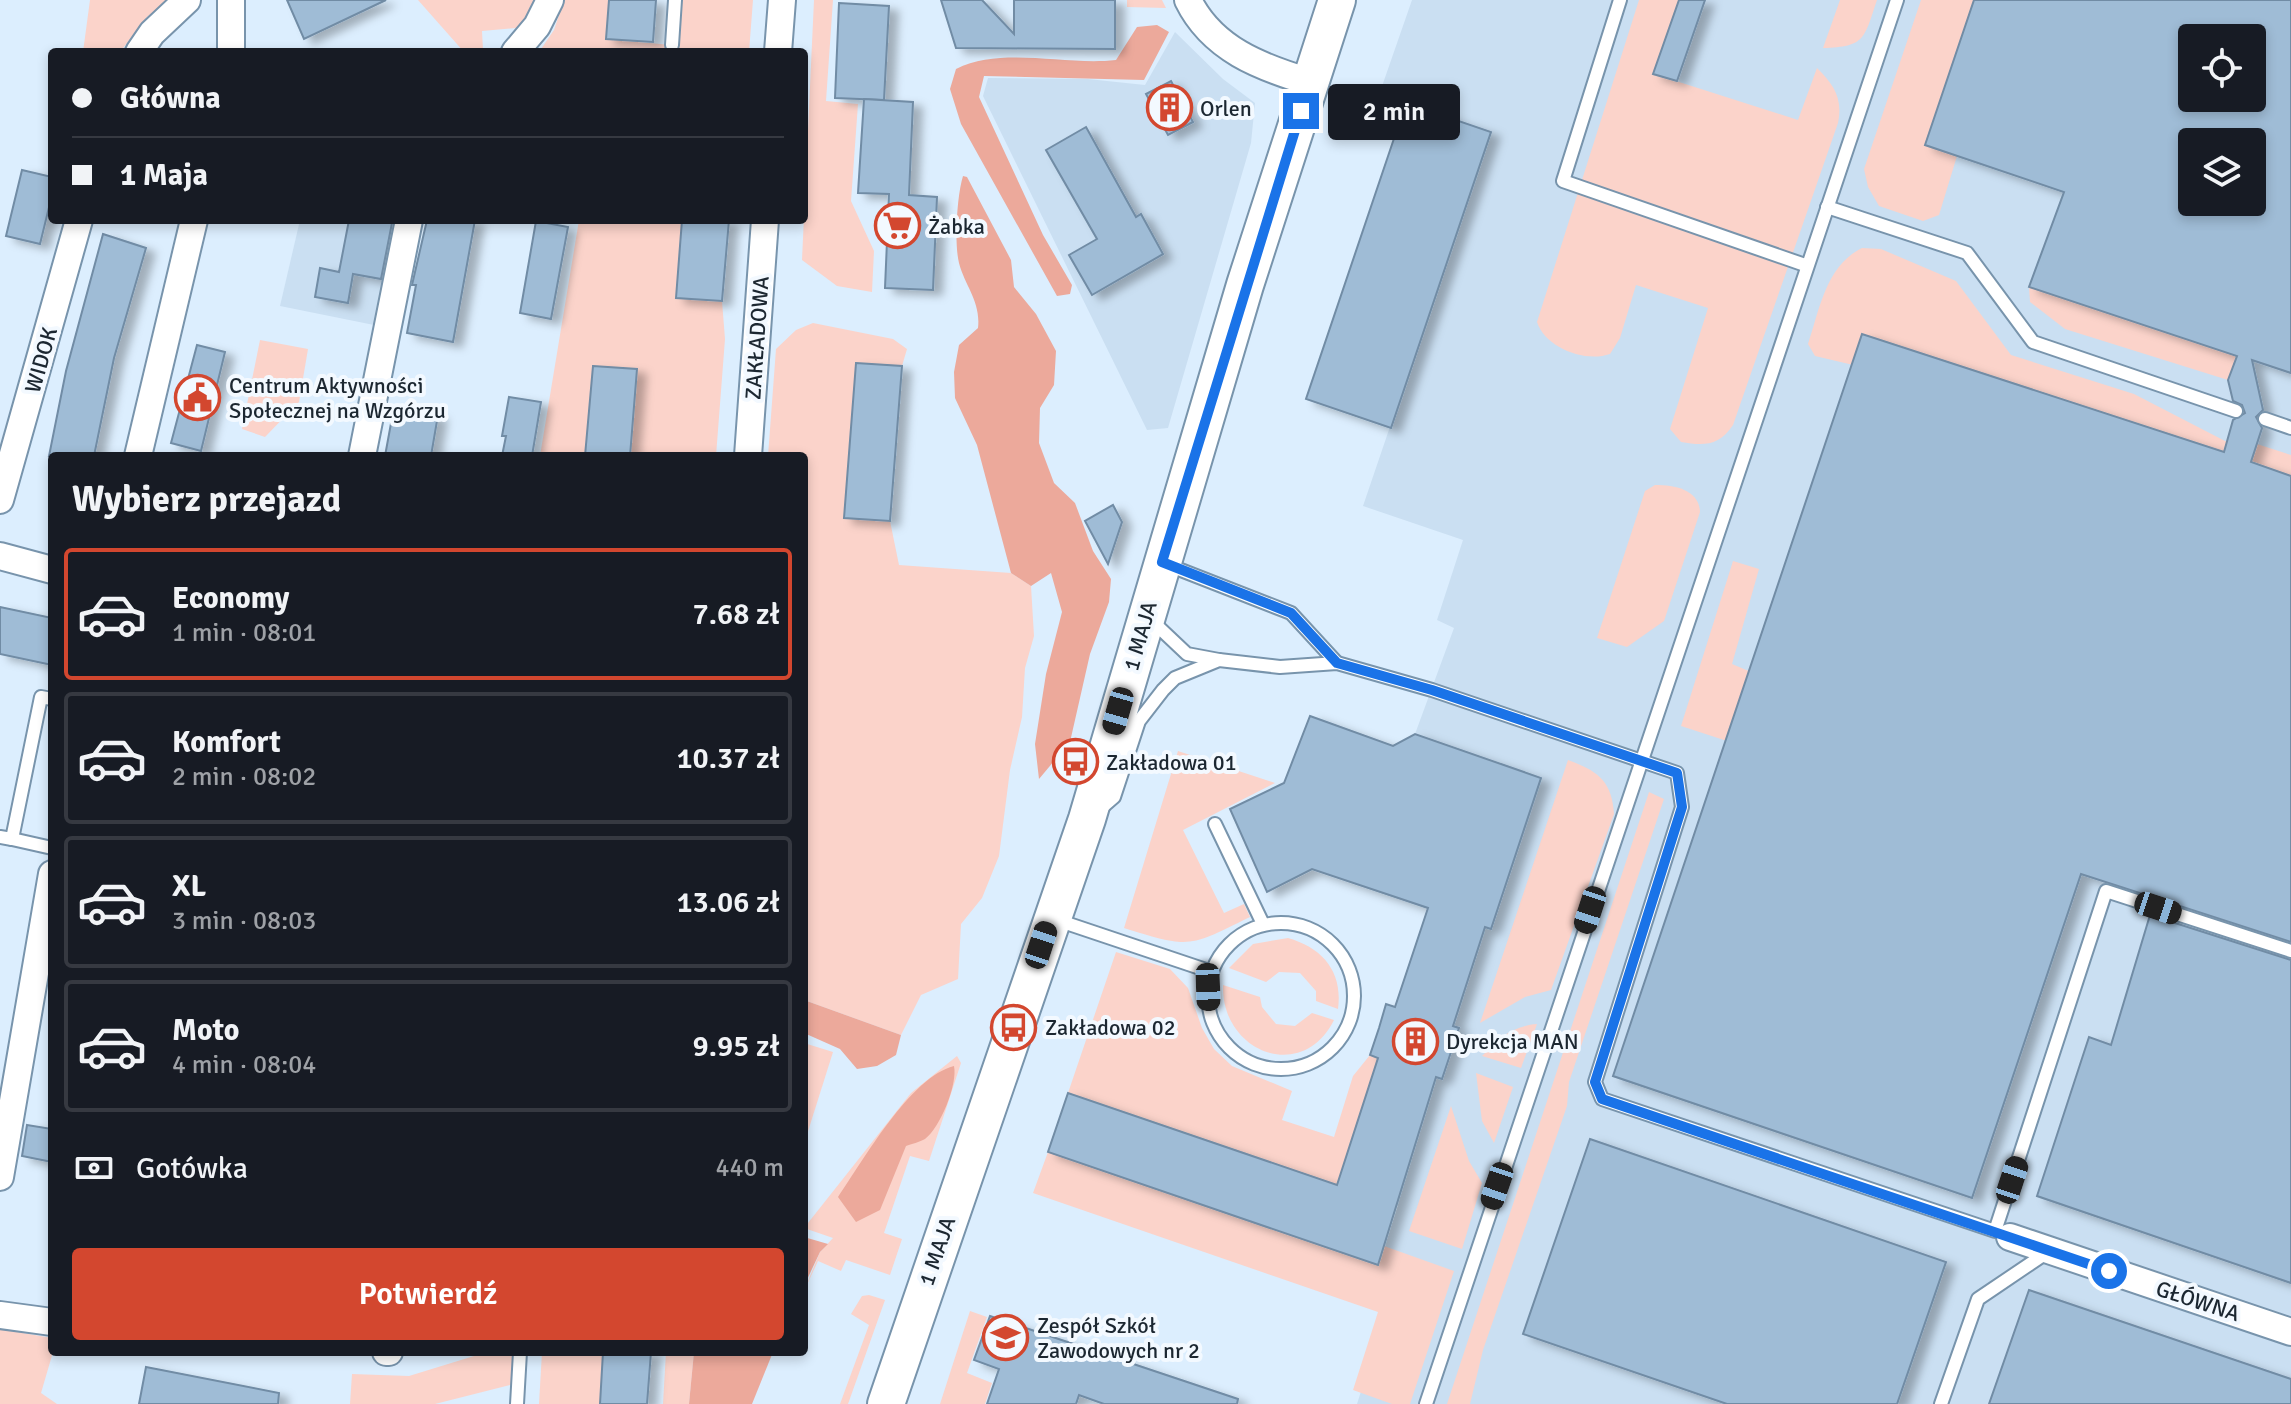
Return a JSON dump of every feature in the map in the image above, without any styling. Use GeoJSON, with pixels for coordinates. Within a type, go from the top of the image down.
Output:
{"type":"FeatureCollection","features":[{"type":"Feature","properties":{"kind":"street"},"geometry":{"type":"LineString","coordinates":[[142,48],[152,33],[187,0]]}},
{"type":"Feature","properties":{"kind":"street"},"geometry":{"type":"LineString","coordinates":[[231,0],[231,48]]}},
{"type":"Feature","properties":{"kind":"street"},"geometry":{"type":"LineString","coordinates":[[518,48],[537,26],[550,0]]}},
{"type":"Feature","properties":{"kind":"street"},"geometry":{"type":"LineString","coordinates":[[778,48],[782,0]]}},
{"type":"Feature","properties":{"kind":"street"},"geometry":{"type":"LineString","coordinates":[[1188,0],[1206,29],[1236,54],[1310,82]]}},
{"type":"Feature","properties":{"kind":"street","name":"1 MAJA"},"geometry":{"type":"LineString","coordinates":[[886,1404],[1050,917],[1087,819],[1162,562],[1337,0]]}},
{"type":"Feature","properties":{"kind":"street","name":"WIDOK"},"geometry":{"type":"LineString","coordinates":[[0,500],[78,224]]}},
{"type":"Feature","properties":{"kind":"street"},"geometry":{"type":"LineString","coordinates":[[139,452],[193,224]]}},
{"type":"Feature","properties":{"kind":"street"},"geometry":{"type":"LineString","coordinates":[[363,452],[408,224]]}},
{"type":"Feature","properties":{"kind":"street","name":"ZAKŁADOWA"},"geometry":{"type":"LineString","coordinates":[[748,452],[765,224]]}},
{"type":"Feature","properties":{"kind":"street"},"geometry":{"type":"LineString","coordinates":[[0,556],[48,569]]}},
{"type":"Feature","properties":{"kind":"street"},"geometry":{"type":"LineString","coordinates":[[0,1177],[48,897]]}},
{"type":"Feature","properties":{"kind":"street","name":"GŁÓWNA"},"geometry":{"type":"LineString","coordinates":[[2002,1234],[2291,1332]]}},
{"type":"Feature","properties":{"kind":"street"},"geometry":{"type":"LineString","coordinates":[[0,1315],[48,1321]]}},
{"type":"Feature","properties":{"kind":"lane"},"geometry":{"type":"LineString","coordinates":[[672,45],[675,0]]}},
{"type":"Feature","properties":{"kind":"lane"},"geometry":{"type":"LineString","coordinates":[[1620,0],[1563,181],[1805,265]]}},
{"type":"Feature","properties":{"kind":"lane"},"geometry":{"type":"LineString","coordinates":[[1426,1404],[1805,265],[1897,0]]}},
{"type":"Feature","properties":{"kind":"lane"},"geometry":{"type":"LineString","coordinates":[[1827,207],[1967,253],[2033,342],[2236,411]]}},
{"type":"Feature","properties":{"kind":"lane"},"geometry":{"type":"LineString","coordinates":[[2265,419],[2291,428]]}},
{"type":"Feature","properties":{"kind":"lane"},"geometry":{"type":"LineString","coordinates":[[1162,562],[1291,613],[1337,663]]}},
{"type":"Feature","properties":{"kind":"lane"},"geometry":{"type":"LineString","coordinates":[[1146,616],[1187,654],[1280,667],[1337,663],[1677,773],[1682,807],[1595,1082],[1602,1099],[2002,1234],[2106,891],[2291,951]]}},
{"type":"Feature","properties":{"kind":"lane"},"geometry":{"type":"LineString","coordinates":[[1087,819],[1114,797],[1139,721],[1163,690],[1175,678],[1219,660]]}},
{"type":"Feature","properties":{"kind":"lane"},"geometry":{"type":"LineString","coordinates":[[48,698],[41,697],[6,838],[48,847]]}},
{"type":"Feature","properties":{"kind":"lane"},"geometry":{"type":"LineString","coordinates":[[1215,824],[1263,924]]}},
{"type":"Feature","properties":{"kind":"lane"},"geometry":{"type":"LineString","coordinates":[[1050,917],[1212,972]]}},
{"type":"Feature","properties":{"kind":"lane"},"geometry":{"type":"LineString","coordinates":[[1285,922],[1310,928],[1331,942],[1347,963],[1354,987],[1352,1013],[1343,1036],[1325,1055],[1303,1067],[1278,1070],[1253,1065],[1231,1051],[1216,1031],[1208,1010],[1212,972],[1226,947],[1243,933],[1263,924],[1285,922]]}},
{"type":"Feature","properties":{"kind":"lane"},"geometry":{"type":"LineString","coordinates":[[1941,1404],[1978,1299],[2049,1251]]}},
{"type":"Feature","properties":{"kind":"lane"},"geometry":{"type":"LineString","coordinates":[[517,1404],[520,1356]]}},
{"type":"Feature","properties":{"kind":"shaded area"},"geometry":{"type":"Polygon","coordinates":[[[90,0],[168,0],[147,17],[123,48],[84,48],[90,0]]]}},
{"type":"Feature","properties":{"kind":"shaded area"},"geometry":{"type":"Polygon","coordinates":[[[418,0],[540,0],[526,27],[482,31],[483,48],[460,48],[418,0]]]}},
{"type":"Feature","properties":{"kind":"shaded area"},"geometry":{"type":"Polygon","coordinates":[[[564,0],[609,0],[607,39],[671,45],[675,0],[753,0],[749,48],[542,48],[554,30],[564,0]]]}},
{"type":"Feature","properties":{"kind":"shaded area"},"geometry":{"type":"Polygon","coordinates":[[[814,0],[833,0],[826,101],[858,104],[851,201],[874,251],[872,292],[837,286],[802,260],[804,224],[808,224],[808,130],[814,0]]]}},
{"type":"Feature","properties":{"kind":"shaded area"},"geometry":{"type":"Polygon","coordinates":[[[1127,0],[1162,0],[1166,8],[1127,7],[1127,0]]]}},
{"type":"Feature","properties":{"kind":"shaded area"},"geometry":{"type":"Polygon","coordinates":[[[1412,0],[2291,0],[2291,1404],[1357,1404],[1396,1281],[1378,1265],[1398,1206],[1390,1203],[1404,1176],[1485,927],[1490,929],[1540,778],[1415,734],[1454,628],[1437,620],[1463,540],[1363,506],[1490,133],[1380,92],[1412,0]]]}},
{"type":"Feature","properties":{"kind":"shaded area"},"geometry":{"type":"Polygon","coordinates":[[[1639,0],[1679,0],[1654,74],[1798,120],[1817,68],[1838,99],[1838,123],[1733,425],[1716,441],[1704,444],[1681,442],[1670,429],[1708,308],[1636,285],[1620,338],[1610,354],[1600,356],[1567,351],[1548,339],[1537,322],[1639,0]]]}},
{"type":"Feature","properties":{"kind":"shaded area"},"geometry":{"type":"Polygon","coordinates":[[[1840,0],[1877,0],[1861,38],[1848,45],[1823,48],[1840,0]]]}},
{"type":"Feature","properties":{"kind":"shaded area"},"geometry":{"type":"Polygon","coordinates":[[[1921,0],[1974,0],[1925,145],[1957,156],[1939,215],[1923,221],[1879,206],[1868,187],[1864,169],[1921,0]]]}},
{"type":"Feature","properties":{"kind":"shaded area"},"geometry":{"type":"Polygon","coordinates":[[[1157,25],[1169,32],[1144,80],[984,76],[979,97],[1043,235],[1072,285],[1070,294],[1057,296],[961,124],[950,89],[956,69],[994,59],[1116,60],[1137,27],[1157,25]]]}},
{"type":"Feature","properties":{"kind":"shaded area"},"geometry":{"type":"Polygon","coordinates":[[[1175,32],[1223,79],[1255,103],[1251,143],[1168,428],[1147,430],[983,96],[988,78],[1088,79],[1145,85],[1175,32]]]}},
{"type":"Feature","properties":{"kind":"shaded area"},"geometry":{"type":"Polygon","coordinates":[[[963,176],[967,177],[1011,260],[1014,287],[1036,314],[1056,351],[1054,385],[1040,408],[1039,443],[1054,483],[1075,503],[1093,551],[1111,579],[1109,602],[1090,654],[1070,742],[1039,779],[1035,744],[1046,674],[1062,612],[1051,573],[1031,586],[1011,573],[977,445],[955,398],[954,372],[959,345],[978,328],[977,310],[957,254],[957,219],[963,176]]]}},
{"type":"Feature","properties":{"kind":"shaded area"},"geometry":{"type":"Polygon","coordinates":[[[299,224],[395,224],[374,325],[280,306],[299,224]]]}},
{"type":"Feature","properties":{"kind":"shaded area"},"geometry":{"type":"Polygon","coordinates":[[[578,224],[682,224],[676,298],[722,301],[725,339],[716,452],[630,452],[637,369],[594,366],[585,452],[541,452],[578,224]]]}},
{"type":"Feature","properties":{"kind":"shaded area"},"geometry":{"type":"Polygon","coordinates":[[[1862,248],[1881,249],[1956,281],[2011,355],[2134,394],[2227,442],[2223,452],[1815,356],[1808,344],[1826,289],[1840,266],[1862,248]]]}},
{"type":"Feature","properties":{"kind":"shaded area"},"geometry":{"type":"Polygon","coordinates":[[[2029,287],[2237,356],[2228,380],[2065,329],[2030,302],[2029,287]]]}},
{"type":"Feature","properties":{"kind":"shaded area"},"geometry":{"type":"Polygon","coordinates":[[[813,323],[893,339],[907,349],[902,366],[857,364],[845,518],[890,521],[899,565],[1011,573],[1031,586],[1034,636],[1025,668],[1022,717],[1010,770],[999,856],[982,898],[961,924],[958,979],[921,995],[901,1035],[808,1001],[808,452],[768,452],[776,349],[796,330],[813,323]]]}},
{"type":"Feature","properties":{"kind":"shaded area"},"geometry":{"type":"Polygon","coordinates":[[[260,340],[308,349],[299,402],[265,437],[242,429],[260,340]]]}},
{"type":"Feature","properties":{"kind":"shaded area"},"geometry":{"type":"Polygon","coordinates":[[[2257,444],[2291,455],[2291,476],[2251,462],[2257,444]]]}},
{"type":"Feature","properties":{"kind":"shaded area"},"geometry":{"type":"Polygon","coordinates":[[[1655,485],[1685,490],[1696,498],[1700,512],[1664,621],[1627,647],[1597,638],[1645,491],[1655,485]]]}},
{"type":"Feature","properties":{"kind":"shaded area"},"geometry":{"type":"Polygon","coordinates":[[[1733,561],[1759,569],[1732,664],[1751,672],[1727,741],[1681,726],[1733,561]]]}},
{"type":"Feature","properties":{"kind":"shaded area"},"geometry":{"type":"Polygon","coordinates":[[[1178,751],[1275,783],[1183,830],[1224,913],[1244,904],[1250,917],[1189,942],[1163,939],[1124,928],[1178,751]]]}},
{"type":"Feature","properties":{"kind":"shaded area"},"geometry":{"type":"Polygon","coordinates":[[[1568,760],[1588,768],[1602,779],[1610,793],[1614,814],[1551,990],[1525,997],[1480,1023],[1568,760]]]}},
{"type":"Feature","properties":{"kind":"shaded area"},"geometry":{"type":"Polygon","coordinates":[[[1649,792],[1664,799],[1569,1082],[1567,1106],[1483,1350],[1470,1404],[1447,1404],[1649,792]]]}},
{"type":"Feature","properties":{"kind":"shaded area"},"geometry":{"type":"Polygon","coordinates":[[[1288,938],[1311,948],[1328,963],[1337,984],[1338,1009],[1316,1001],[1316,991],[1300,973],[1279,972],[1266,982],[1229,968],[1253,944],[1288,938]]]}},
{"type":"Feature","properties":{"kind":"shaded area"},"geometry":{"type":"Polygon","coordinates":[[[1116,952],[1170,969],[1188,988],[1202,1028],[1214,1049],[1232,1066],[1292,1091],[1282,1120],[1334,1137],[1353,1076],[1370,1055],[1378,1057],[1356,1192],[1068,1093],[1116,952]]]}},
{"type":"Feature","properties":{"kind":"shaded area"},"geometry":{"type":"Polygon","coordinates":[[[1223,985],[1260,997],[1262,1007],[1276,1024],[1295,1026],[1312,1013],[1334,1020],[1320,1040],[1303,1051],[1284,1055],[1266,1052],[1249,1042],[1235,1028],[1226,1008],[1223,985]]]}},
{"type":"Feature","properties":{"kind":"shaded area"},"geometry":{"type":"Polygon","coordinates":[[[808,1001],[901,1035],[896,1055],[877,1066],[857,1069],[840,1049],[808,1035],[808,1001]]]}},
{"type":"Feature","properties":{"kind":"shaded area"},"geometry":{"type":"Polygon","coordinates":[[[1537,1024],[1521,1068],[1482,1056],[1506,1034],[1537,1024]]]}},
{"type":"Feature","properties":{"kind":"shaded area"},"geometry":{"type":"Polygon","coordinates":[[[808,1044],[833,1052],[808,1131],[808,1044]]]}},
{"type":"Feature","properties":{"kind":"shaded area"},"geometry":{"type":"Polygon","coordinates":[[[957,1056],[961,1063],[929,1161],[910,1156],[884,1233],[902,1239],[890,1275],[846,1260],[841,1271],[818,1261],[808,1282],[820,1252],[833,1238],[808,1229],[808,1223],[911,1093],[957,1056]]]}},
{"type":"Feature","properties":{"kind":"shaded area"},"geometry":{"type":"Polygon","coordinates":[[[954,1066],[951,1094],[942,1116],[925,1139],[906,1146],[880,1210],[856,1222],[838,1197],[905,1103],[937,1073],[954,1066]]]}},
{"type":"Feature","properties":{"kind":"shaded area"},"geometry":{"type":"Polygon","coordinates":[[[1476,1073],[1513,1087],[1494,1143],[1482,1121],[1476,1073]]]}},
{"type":"Feature","properties":{"kind":"shaded area"},"geometry":{"type":"Polygon","coordinates":[[[1451,1106],[1469,1161],[1482,1183],[1462,1249],[1409,1231],[1451,1106]]]}},
{"type":"Feature","properties":{"kind":"shaded area"},"geometry":{"type":"Polygon","coordinates":[[[1048,1152],[1377,1265],[1384,1246],[1454,1271],[1410,1404],[1392,1404],[1353,1390],[1378,1312],[1033,1193],[1048,1152]]]}},
{"type":"Feature","properties":{"kind":"shaded area"},"geometry":{"type":"Polygon","coordinates":[[[808,1238],[828,1244],[820,1252],[808,1278],[808,1238]]]}},
{"type":"Feature","properties":{"kind":"shaded area"},"geometry":{"type":"Polygon","coordinates":[[[862,1296],[885,1300],[848,1404],[840,1404],[869,1325],[851,1314],[862,1296]]]}},
{"type":"Feature","properties":{"kind":"shaded area"},"geometry":{"type":"Polygon","coordinates":[[[970,1311],[987,1317],[967,1373],[992,1383],[985,1404],[940,1404],[970,1311]]]}},
{"type":"Feature","properties":{"kind":"shaded area"},"geometry":{"type":"Polygon","coordinates":[[[0,1329],[48,1337],[48,1356],[52,1356],[41,1393],[57,1404],[0,1404],[0,1329]]]}},
{"type":"Feature","properties":{"kind":"shaded area"},"geometry":{"type":"Polygon","coordinates":[[[474,1356],[520,1356],[518,1383],[435,1404],[350,1404],[352,1374],[409,1376],[474,1356]]]}},
{"type":"Feature","properties":{"kind":"shaded area"},"geometry":{"type":"Polygon","coordinates":[[[542,1356],[603,1356],[600,1404],[539,1404],[542,1356]]]}},
{"type":"Feature","properties":{"kind":"shaded area"},"geometry":{"type":"Polygon","coordinates":[[[666,1356],[694,1356],[689,1404],[663,1404],[666,1356]]]}},
{"type":"Feature","properties":{"kind":"shaded area"},"geometry":{"type":"Polygon","coordinates":[[[694,1356],[771,1356],[752,1404],[689,1404],[694,1356]]]}},
{"type":"Feature","properties":{"kind":"building"},"geometry":{"type":"Polygon","coordinates":[[[287,0],[386,0],[304,39],[287,0]]]}},
{"type":"Feature","properties":{"kind":"building"},"geometry":{"type":"Polygon","coordinates":[[[609,0],[656,0],[653,42],[606,39],[609,0]]]}},
{"type":"Feature","properties":{"kind":"building"},"geometry":{"type":"Polygon","coordinates":[[[941,0],[982,0],[1014,34],[1014,0],[1115,0],[1115,49],[956,48],[941,0]]]}},
{"type":"Feature","properties":{"kind":"building"},"geometry":{"type":"Polygon","coordinates":[[[1679,0],[1705,0],[1677,81],[1653,74],[1679,0]]]}},
{"type":"Feature","properties":{"kind":"building"},"geometry":{"type":"Polygon","coordinates":[[[1974,0],[2291,0],[2291,373],[2252,360],[2263,410],[2256,417],[2262,428],[2251,462],[2291,476],[2291,942],[2081,874],[1972,1198],[1613,1076],[1862,334],[2224,452],[2233,420],[2245,413],[2242,405],[2233,401],[2228,380],[2237,356],[2029,287],[2064,192],[1925,145],[1974,0]]]}},
{"type":"Feature","properties":{"kind":"building"},"geometry":{"type":"Polygon","coordinates":[[[839,3],[889,6],[884,100],[835,98],[839,3]]]}},
{"type":"Feature","properties":{"kind":"building","name":"Orlen"},"geometry":{"type":"Polygon","coordinates":[[[1171,81],[1193,122],[1168,135],[1146,94],[1171,81]]]}},
{"type":"Feature","properties":{"kind":"building"},"geometry":{"type":"Polygon","coordinates":[[[864,99],[913,102],[909,195],[937,197],[933,290],[885,288],[889,194],[858,193],[864,99]]]}},
{"type":"Feature","properties":{"kind":"building"},"geometry":{"type":"Polygon","coordinates":[[[1406,103],[1491,132],[1391,428],[1306,399],[1406,103]]]}},
{"type":"Feature","properties":{"kind":"building"},"geometry":{"type":"Polygon","coordinates":[[[1086,127],[1136,217],[1141,214],[1163,254],[1092,295],[1069,255],[1097,239],[1046,150],[1086,127]]]}},
{"type":"Feature","properties":{"kind":"building"},"geometry":{"type":"Polygon","coordinates":[[[22,170],[48,176],[48,211],[40,244],[6,236],[22,170]]]}},
{"type":"Feature","properties":{"kind":"building"},"geometry":{"type":"Polygon","coordinates":[[[348,224],[392,224],[381,279],[353,274],[348,303],[315,297],[320,268],[339,272],[348,224]]]}},
{"type":"Feature","properties":{"kind":"building"},"geometry":{"type":"Polygon","coordinates":[[[426,224],[474,224],[453,342],[407,333],[416,285],[412,285],[426,224]]]}},
{"type":"Feature","properties":{"kind":"building"},"geometry":{"type":"Polygon","coordinates":[[[535,224],[568,227],[551,319],[520,313],[535,224]]]}},
{"type":"Feature","properties":{"kind":"building"},"geometry":{"type":"Polygon","coordinates":[[[682,224],[729,224],[722,301],[676,298],[682,224]]]}},
{"type":"Feature","properties":{"kind":"building"},"geometry":{"type":"Polygon","coordinates":[[[103,234],[146,248],[114,358],[95,452],[50,452],[66,371],[103,234]]]}},
{"type":"Feature","properties":{"kind":"building","name":"Centrum Aktywności Społecznej na Wzgórzu"},"geometry":{"type":"Polygon","coordinates":[[[197,345],[225,352],[201,451],[171,443],[197,345]]]}},
{"type":"Feature","properties":{"kind":"building"},"geometry":{"type":"Polygon","coordinates":[[[856,363],[902,366],[890,521],[844,518],[856,363]]]}},
{"type":"Feature","properties":{"kind":"building"},"geometry":{"type":"Polygon","coordinates":[[[593,366],[637,369],[630,452],[585,452],[593,366]]]}},
{"type":"Feature","properties":{"kind":"building"},"geometry":{"type":"Polygon","coordinates":[[[509,397],[541,402],[533,452],[503,452],[506,436],[502,436],[509,397]]]}},
{"type":"Feature","properties":{"kind":"building"},"geometry":{"type":"Polygon","coordinates":[[[394,407],[438,415],[432,452],[386,452],[394,407]]]}},
{"type":"Feature","properties":{"kind":"building"},"geometry":{"type":"Polygon","coordinates":[[[1113,505],[1122,522],[1108,564],[1085,521],[1113,505]]]}},
{"type":"Feature","properties":{"kind":"building"},"geometry":{"type":"Polygon","coordinates":[[[0,607],[48,617],[48,664],[0,654],[0,607]]]}},
{"type":"Feature","properties":{"kind":"building"},"geometry":{"type":"Polygon","coordinates":[[[1310,716],[1393,746],[1415,734],[1541,778],[1491,929],[1485,927],[1453,1026],[1459,1028],[1442,1079],[1436,1077],[1378,1265],[1048,1152],[1068,1093],[1337,1185],[1378,1058],[1370,1055],[1386,1004],[1395,1007],[1428,908],[1312,869],[1267,892],[1230,809],[1284,783],[1310,716]]]}},
{"type":"Feature","properties":{"kind":"building"},"geometry":{"type":"Polygon","coordinates":[[[2150,915],[2291,960],[2291,1283],[2037,1196],[2089,1037],[2111,1045],[2150,915]]]}},
{"type":"Feature","properties":{"kind":"building"},"geometry":{"type":"Polygon","coordinates":[[[27,1125],[48,1128],[48,1161],[22,1156],[27,1125]]]}},
{"type":"Feature","properties":{"kind":"building"},"geometry":{"type":"Polygon","coordinates":[[[1590,1139],[1946,1262],[1897,1404],[1727,1404],[1523,1334],[1590,1139]]]}},
{"type":"Feature","properties":{"kind":"building"},"geometry":{"type":"Polygon","coordinates":[[[2029,1290],[2291,1379],[2291,1404],[1989,1404],[2029,1290]]]}},
{"type":"Feature","properties":{"kind":"building","name":"Zespół Szkół Zawodowych nr 2"},"geometry":{"type":"Polygon","coordinates":[[[990,1316],[1238,1399],[1237,1404],[1104,1404],[1079,1395],[1076,1404],[987,1404],[999,1369],[974,1360],[990,1316]]]}},
{"type":"Feature","properties":{"kind":"building"},"geometry":{"type":"Polygon","coordinates":[[[603,1356],[651,1356],[647,1404],[600,1404],[603,1356]]]}},
{"type":"Feature","properties":{"kind":"building"},"geometry":{"type":"Polygon","coordinates":[[[146,1367],[279,1393],[278,1404],[139,1404],[146,1367]]]}},
{"type":"Feature","properties":{"kind":"place","name":"Orlen"},"geometry":{"type":"Point","coordinates":[1169,108]}},
{"type":"Feature","properties":{"kind":"place","name":"Żabka"},"geometry":{"type":"Point","coordinates":[897,226]}},
{"type":"Feature","properties":{"kind":"place","name":"Centrum Aktywności Społecznej na Wzgórzu"},"geometry":{"type":"Point","coordinates":[198,398]}},
{"type":"Feature","properties":{"kind":"place","name":"Zakładowa 01"},"geometry":{"type":"Point","coordinates":[1075,762]}},
{"type":"Feature","properties":{"kind":"place","name":"Zakładowa 02"},"geometry":{"type":"Point","coordinates":[1014,1027]}},
{"type":"Feature","properties":{"kind":"place","name":"Dyrekcja MAN"},"geometry":{"type":"Point","coordinates":[1415,1041]}},
{"type":"Feature","properties":{"kind":"place","name":"Zespół Szkół Zawodowych nr 2"},"geometry":{"type":"Point","coordinates":[1006,1338]}},
{"type":"Feature","properties":{"kind":"route"},"geometry":{"type":"LineString","coordinates":[[1301,111],[1162,562],[1291,613],[1337,663],[1432,690],[1677,773],[1682,807],[1595,1082],[1602,1099],[2109,1271]]}}]}
